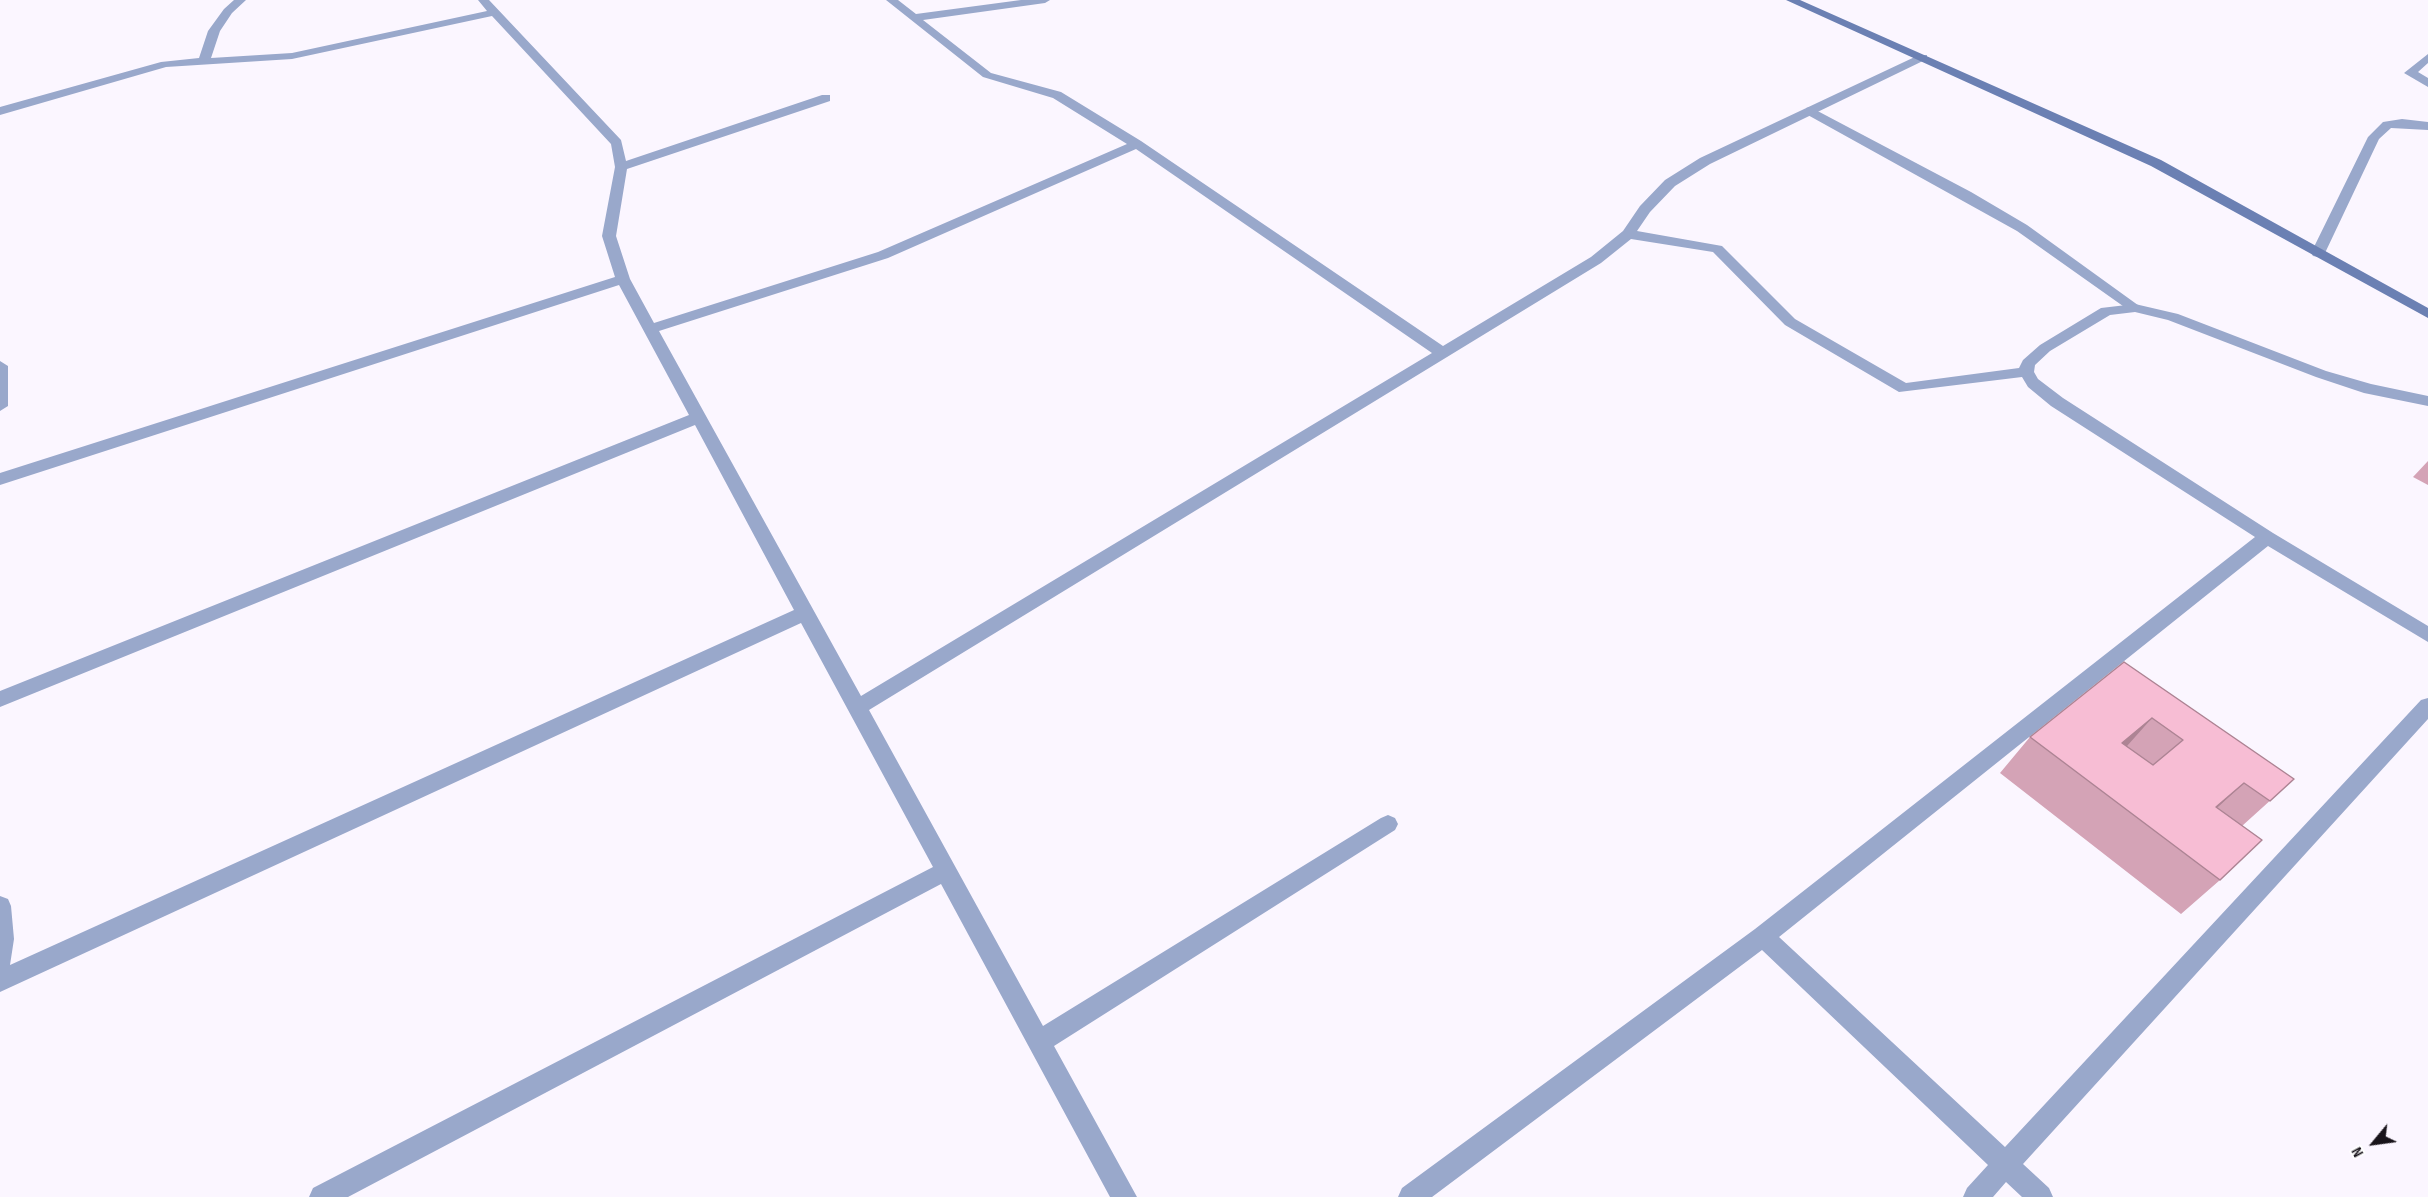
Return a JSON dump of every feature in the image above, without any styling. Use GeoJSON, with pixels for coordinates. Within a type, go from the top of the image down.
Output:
{"type":"FeatureCollection","features":[{"type":"Feature","properties":{"kind":"street"},"geometry":{"type":"LineString","coordinates":[[204,60],[214,31],[228,11],[241,0]]}},
{"type":"Feature","properties":{"kind":"street"},"geometry":{"type":"LineString","coordinates":[[891,0],[987,75],[1057,95],[1137,144],[1443,353]]}},
{"type":"Feature","properties":{"kind":"street"},"geometry":{"type":"LineString","coordinates":[[913,18],[1045,0]]}},
{"type":"Feature","properties":{"kind":"street"},"geometry":{"type":"LineString","coordinates":[[1791,0],[2156,163],[2428,314]]}},
{"type":"Feature","properties":{"kind":"street"},"geometry":{"type":"LineString","coordinates":[[0,111],[150,67],[204,60],[292,56],[488,6],[617,143],[621,167],[611,213],[609,236],[613,255],[623,279],[807,613],[945,871],[1041,1041],[1124,1197]]}},
{"type":"Feature","properties":{"kind":"street"},"geometry":{"type":"LineString","coordinates":[[858,707],[1596,260],[1628,234],[1645,209],[1670,183],[1705,161],[1923,57]]}},
{"type":"Feature","properties":{"kind":"street"},"geometry":{"type":"LineString","coordinates":[[2428,57],[2410,73],[2428,82]]}},
{"type":"Feature","properties":{"kind":"street"},"geometry":{"type":"LineString","coordinates":[[621,167],[826,98]]}},
{"type":"Feature","properties":{"kind":"street"},"geometry":{"type":"LineString","coordinates":[[1810,111],[1966,195],[2022,228],[2135,308]]}},
{"type":"Feature","properties":{"kind":"street"},"geometry":{"type":"LineString","coordinates":[[2318,253],[2374,137],[2387,125],[2402,123],[2428,126]]}},
{"type":"Feature","properties":{"kind":"street"},"geometry":{"type":"LineString","coordinates":[[650,329],[883,255],[1137,144]]}},
{"type":"Feature","properties":{"kind":"street"},"geometry":{"type":"LineString","coordinates":[[1628,234],[1717,249],[1790,322],[1904,388],[2026,372]]}},
{"type":"Feature","properties":{"kind":"street"},"geometry":{"type":"LineString","coordinates":[[0,478],[623,279]]}},
{"type":"Feature","properties":{"kind":"street"},"geometry":{"type":"LineString","coordinates":[[2428,401],[2379,392],[2331,377],[2173,316],[2135,308],[2106,311],[2045,348],[2028,363],[2026,372],[2033,383],[2057,402],[2267,537],[2428,635]]}},
{"type":"Feature","properties":{"kind":"street"},"geometry":{"type":"LineString","coordinates":[[0,366],[0,406]]}},
{"type":"Feature","properties":{"kind":"street"},"geometry":{"type":"LineString","coordinates":[[0,699],[700,417]]}},
{"type":"Feature","properties":{"kind":"street"},"geometry":{"type":"LineString","coordinates":[[1411,1197],[1763,936],[2267,537]]}},
{"type":"Feature","properties":{"kind":"street"},"geometry":{"type":"LineString","coordinates":[[0,981],[807,613]]}},
{"type":"Feature","properties":{"kind":"street"},"geometry":{"type":"LineString","coordinates":[[1976,1197],[2007,1166],[2428,706]]}},
{"type":"Feature","properties":{"kind":"street"},"geometry":{"type":"LineString","coordinates":[[1041,1041],[1388,824]]}},
{"type":"Feature","properties":{"kind":"street"},"geometry":{"type":"LineString","coordinates":[[322,1197],[945,871]]}},
{"type":"Feature","properties":{"kind":"street"},"geometry":{"type":"LineString","coordinates":[[0,906],[3,939],[0,963]]}},
{"type":"Feature","properties":{"kind":"street"},"geometry":{"type":"LineString","coordinates":[[1763,936],[2040,1197]]}},
{"type":"Feature","properties":{"kind":"building"},"geometry":{"type":"Polygon","coordinates":[[[2124,662],[2294,779],[2270,801],[2244,783],[2216,807],[2262,840],[2220,880],[2030,737],[2124,662]],[[2152,718],[2122,743],[2153,765],[2183,740],[2152,718]]]}}]}
